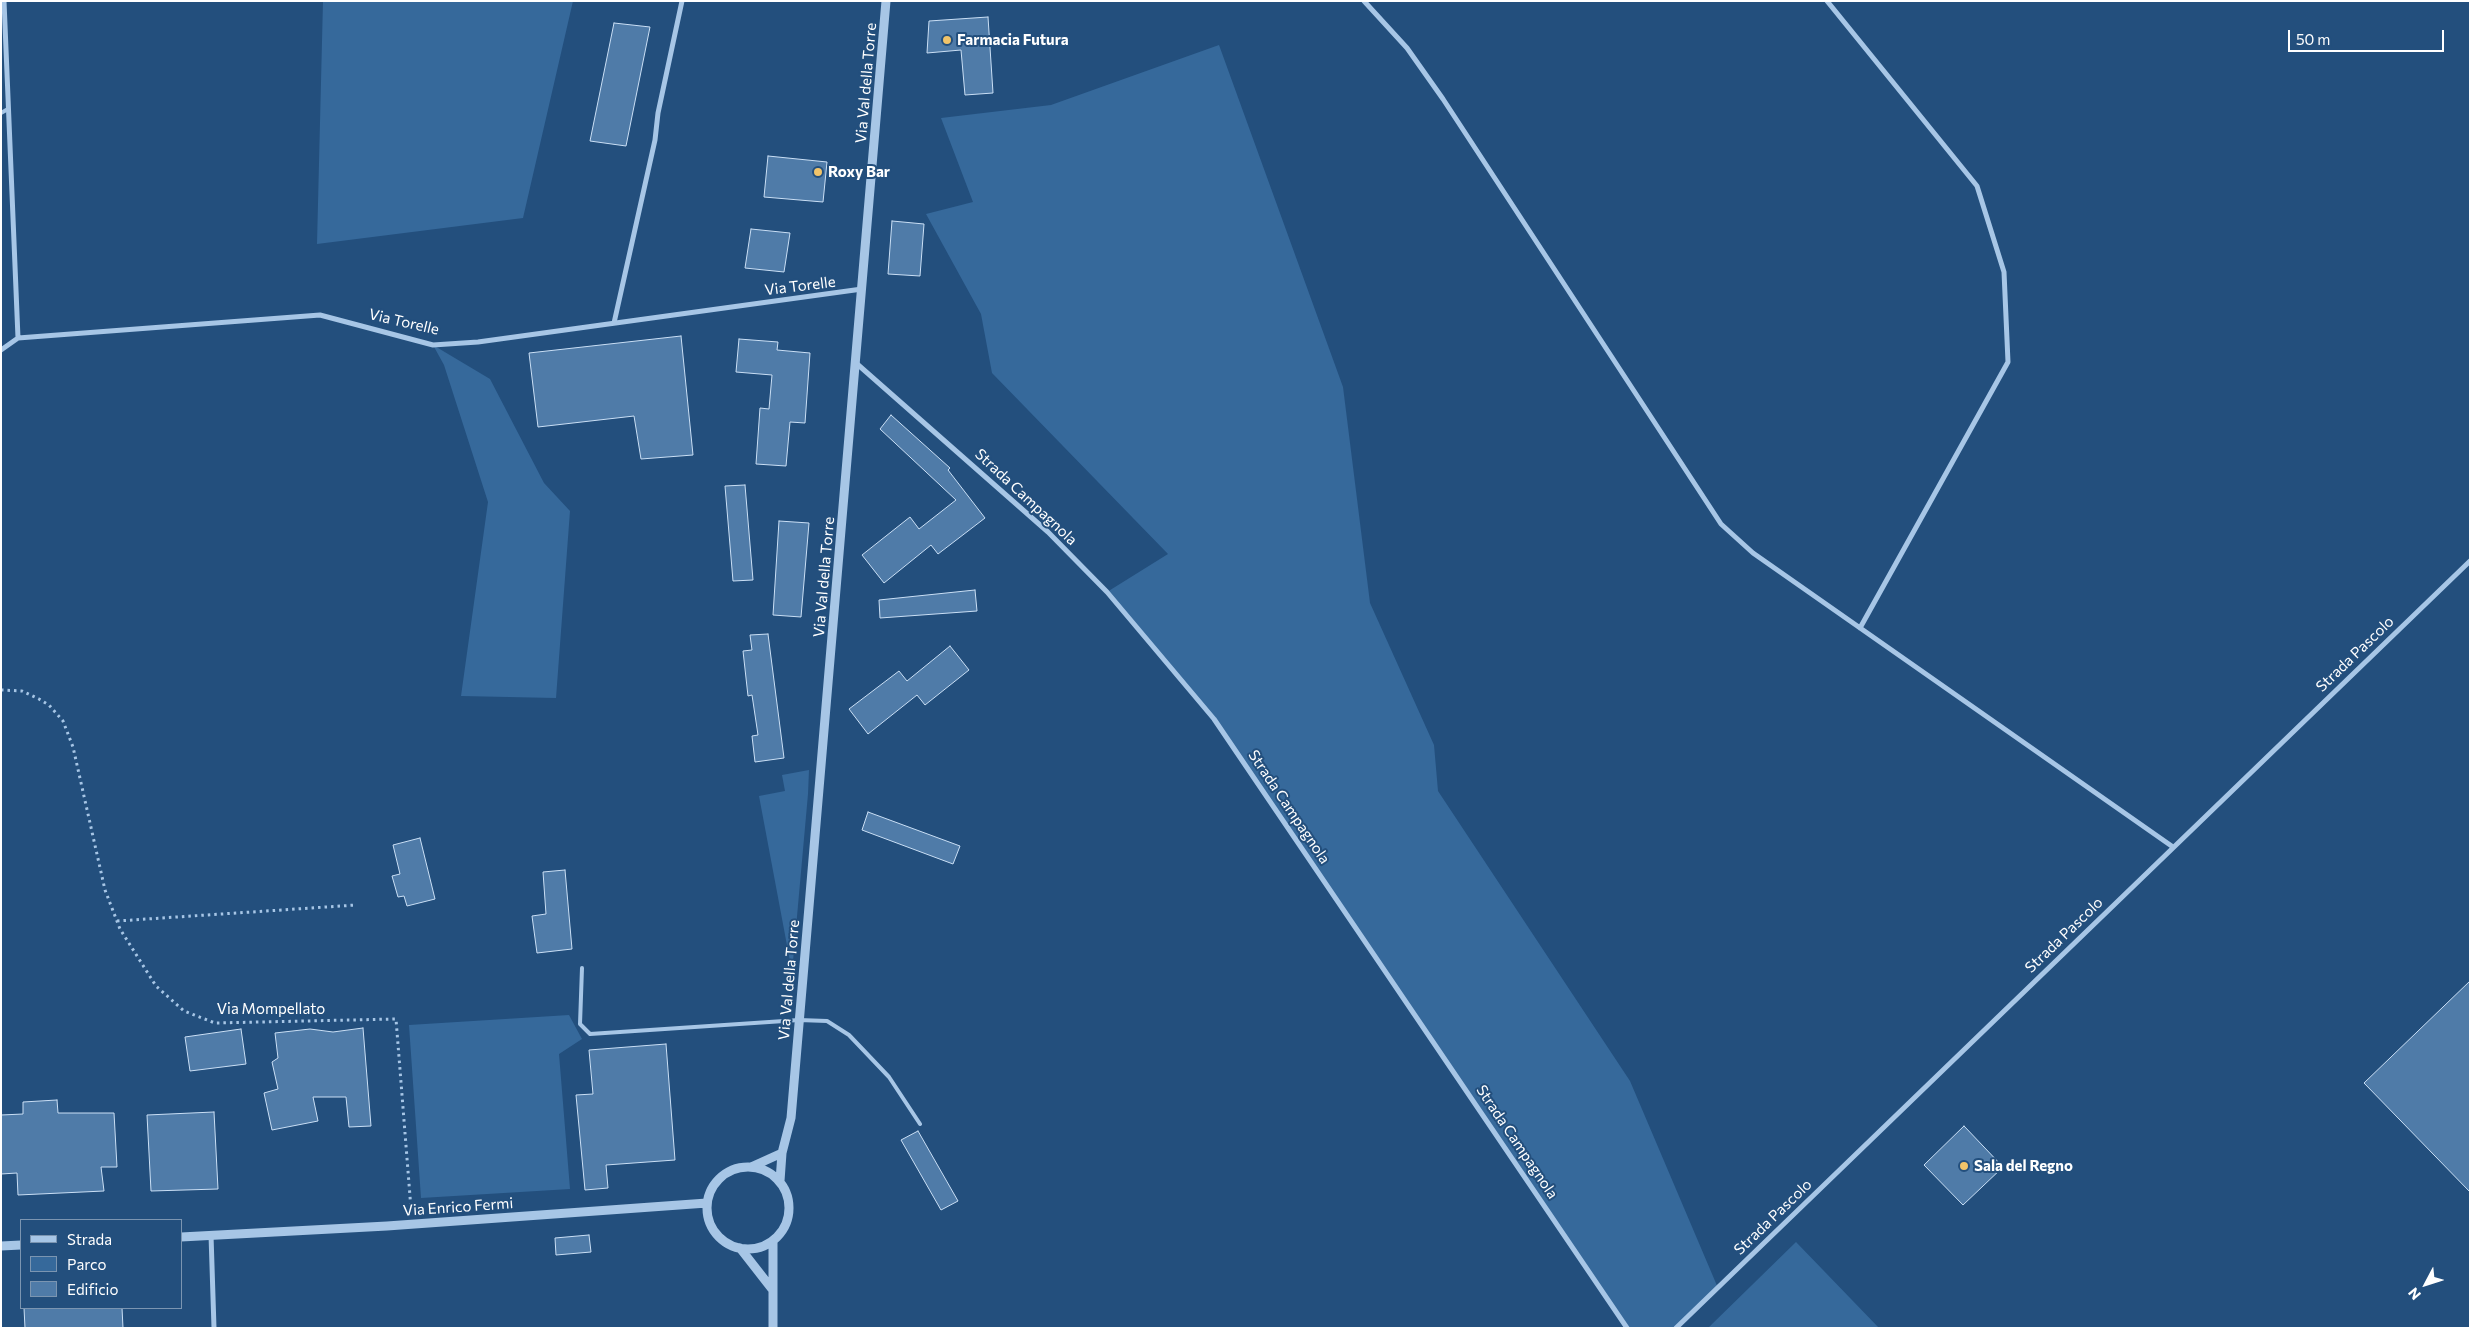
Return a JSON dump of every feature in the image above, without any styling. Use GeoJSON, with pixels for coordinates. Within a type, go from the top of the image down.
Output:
{"type":"FeatureCollection","features":[{"type":"Feature","properties":{"kind":"street"},"geometry":{"type":"LineString","coordinates":[[1,350],[18,338],[4,57],[4,1]]}},
{"type":"Feature","properties":{"kind":"street"},"geometry":{"type":"LineString","coordinates":[[614,323],[682,1]]}},
{"type":"Feature","properties":{"kind":"street","name":"Via Val della Torre"},"geometry":{"type":"LineString","coordinates":[[780,1181],[782,1153],[791,1118],[886,1]]}},
{"type":"Feature","properties":{"kind":"street"},"geometry":{"type":"LineString","coordinates":[[1364,1],[1407,48],[1443,99],[1721,524],[1753,553],[2173,847]]}},
{"type":"Feature","properties":{"kind":"street"},"geometry":{"type":"LineString","coordinates":[[1827,1],[1977,186],[2004,272],[2008,362],[1860,628]]}},
{"type":"Feature","properties":{"kind":"street","name":"Via Torelle"},"geometry":{"type":"LineString","coordinates":[[18,338],[320,315],[433,345],[478,342],[863,289]]}},
{"type":"Feature","properties":{"kind":"street","name":"Strada Campagnola"},"geometry":{"type":"LineString","coordinates":[[856,364],[1048,532],[1108,592],[1214,719],[1627,1328]]}},
{"type":"Feature","properties":{"kind":"street","name":"Strada Pascolo"},"geometry":{"type":"LineString","coordinates":[[1676,1328],[2470,561]]}},
{"type":"Feature","properties":{"kind":"street"},"geometry":{"type":"LineString","coordinates":[[751,1167],[782,1153]]}},
{"type":"Feature","properties":{"kind":"street"},"geometry":{"type":"LineString","coordinates":[[740,1248],[762,1247],[773,1241],[782,1231],[788,1219],[790,1206],[780,1181],[762,1169],[751,1167],[738,1168],[727,1172],[717,1180],[710,1191],[707,1203],[708,1215],[718,1237],[740,1248],[772,1289]]}},
{"type":"Feature","properties":{"kind":"street","name":"Via Enrico Fermi"},"geometry":{"type":"LineString","coordinates":[[182,1237],[412,1225],[707,1203]]}},
{"type":"Feature","properties":{"kind":"street"},"geometry":{"type":"LineString","coordinates":[[212,1235],[214,1328]]}},
{"type":"Feature","properties":{"kind":"street"},"geometry":{"type":"LineString","coordinates":[[773,1241],[773,1328]]}},
{"type":"Feature","properties":{"kind":"street"},"geometry":{"type":"LineString","coordinates":[[1,1246],[20,1245]]}},
{"type":"Feature","properties":{"kind":"lane"},"geometry":{"type":"LineString","coordinates":[[1,113],[8,109]]}},
{"type":"Feature","properties":{"kind":"lane"},"geometry":{"type":"LineString","coordinates":[[582,968],[580,1024],[590,1034],[799,1020],[827,1021],[849,1035],[889,1077],[920,1124]]}},
{"type":"Feature","properties":{"kind":"path","name":"Via Mompellato"},"geometry":{"type":"LineString","coordinates":[[1,690],[22,691],[39,699],[49,705],[63,721],[73,747],[105,890],[117,921],[156,986],[184,1011],[215,1023],[396,1019],[412,1225]]}},
{"type":"Feature","properties":{"kind":"path"},"geometry":{"type":"LineString","coordinates":[[117,921],[356,905]]}},
{"type":"Feature","properties":{"kind":"green space"},"geometry":{"type":"Polygon","coordinates":[[[323,1],[573,1],[523,218],[317,244],[323,1]]]}},
{"type":"Feature","properties":{"kind":"green space"},"geometry":{"type":"Polygon","coordinates":[[[1219,45],[1343,387],[1370,603],[1434,745],[1438,791],[1630,1081],[1718,1288],[1676,1328],[1627,1328],[1214,719],[1107,592],[1168,554],[992,373],[981,314],[926,214],[973,202],[941,118],[1051,105],[1219,45]]]}},
{"type":"Feature","properties":{"kind":"green space"},"geometry":{"type":"Polygon","coordinates":[[[433,345],[490,379],[544,483],[570,511],[556,698],[461,696],[488,502],[444,365],[433,345]]]}},
{"type":"Feature","properties":{"kind":"green space"},"geometry":{"type":"Polygon","coordinates":[[[809,770],[792,972],[759,796],[785,791],[782,775],[809,770]]]}},
{"type":"Feature","properties":{"kind":"green space"},"geometry":{"type":"Polygon","coordinates":[[[569,1015],[582,1039],[559,1054],[570,1189],[421,1198],[409,1025],[569,1015]]]}},
{"type":"Feature","properties":{"kind":"green space"},"geometry":{"type":"Polygon","coordinates":[[[1796,1242],[1879,1328],[1708,1328],[1796,1242]]]}},
{"type":"Feature","properties":{"kind":"building"},"geometry":{"type":"Polygon","coordinates":[[[988,17],[993,93],[965,95],[961,50],[927,53],[929,21],[988,17]]]}},
{"type":"Feature","properties":{"kind":"building"},"geometry":{"type":"Polygon","coordinates":[[[614,23],[650,27],[626,146],[590,141],[614,23]]]}},
{"type":"Feature","properties":{"kind":"building"},"geometry":{"type":"Polygon","coordinates":[[[768,156],[827,162],[823,202],[764,197],[768,156]]]}},
{"type":"Feature","properties":{"kind":"building"},"geometry":{"type":"Polygon","coordinates":[[[892,221],[924,224],[920,276],[888,274],[892,221]]]}},
{"type":"Feature","properties":{"kind":"building"},"geometry":{"type":"Polygon","coordinates":[[[751,229],[790,233],[784,272],[745,268],[751,229]]]}},
{"type":"Feature","properties":{"kind":"building"},"geometry":{"type":"Polygon","coordinates":[[[681,336],[693,455],[641,459],[634,416],[538,427],[529,353],[681,336]]]}},
{"type":"Feature","properties":{"kind":"building"},"geometry":{"type":"Polygon","coordinates":[[[739,339],[778,342],[777,350],[810,353],[805,423],[790,422],[786,466],[756,464],[760,408],[769,409],[772,375],[736,372],[739,339]]]}},
{"type":"Feature","properties":{"kind":"building"},"geometry":{"type":"Polygon","coordinates":[[[891,415],[950,468],[948,470],[985,518],[938,554],[931,545],[884,583],[862,555],[910,517],[919,529],[956,500],[880,429],[891,415]]]}},
{"type":"Feature","properties":{"kind":"building"},"geometry":{"type":"Polygon","coordinates":[[[745,485],[753,580],[733,581],[725,486],[745,485]]]}},
{"type":"Feature","properties":{"kind":"building"},"geometry":{"type":"Polygon","coordinates":[[[779,521],[809,523],[801,617],[773,615],[779,521]]]}},
{"type":"Feature","properties":{"kind":"building"},"geometry":{"type":"Polygon","coordinates":[[[975,590],[977,611],[880,618],[879,600],[975,590]]]}},
{"type":"Feature","properties":{"kind":"building"},"geometry":{"type":"Polygon","coordinates":[[[768,634],[784,758],[755,762],[752,736],[758,735],[752,695],[748,696],[743,651],[752,650],[750,635],[768,634]]]}},
{"type":"Feature","properties":{"kind":"building"},"geometry":{"type":"Polygon","coordinates":[[[950,646],[969,670],[925,705],[917,695],[868,734],[849,709],[899,671],[907,681],[950,646]]]}},
{"type":"Feature","properties":{"kind":"building"},"geometry":{"type":"Polygon","coordinates":[[[868,812],[960,846],[953,864],[862,830],[868,812]]]}},
{"type":"Feature","properties":{"kind":"building"},"geometry":{"type":"Polygon","coordinates":[[[420,838],[435,899],[407,906],[404,896],[398,897],[392,876],[400,874],[393,845],[420,838]]]}},
{"type":"Feature","properties":{"kind":"building"},"geometry":{"type":"Polygon","coordinates":[[[565,870],[572,949],[537,953],[532,916],[546,914],[543,872],[565,870]]]}},
{"type":"Feature","properties":{"kind":"building"},"geometry":{"type":"Polygon","coordinates":[[[2470,981],[2470,1192],[2364,1083],[2470,981]]]}},
{"type":"Feature","properties":{"kind":"building"},"geometry":{"type":"Polygon","coordinates":[[[363,1028],[371,1126],[349,1127],[346,1097],[313,1097],[318,1121],[272,1130],[264,1093],[278,1089],[272,1062],[278,1058],[275,1033],[310,1029],[333,1032],[363,1028]]]}},
{"type":"Feature","properties":{"kind":"building"},"geometry":{"type":"Polygon","coordinates":[[[241,1029],[246,1064],[190,1071],[185,1037],[241,1029]]]}},
{"type":"Feature","properties":{"kind":"building"},"geometry":{"type":"Polygon","coordinates":[[[666,1044],[675,1160],[606,1165],[608,1188],[585,1190],[576,1095],[593,1094],[589,1050],[666,1044]]]}},
{"type":"Feature","properties":{"kind":"building"},"geometry":{"type":"Polygon","coordinates":[[[57,1100],[58,1113],[114,1113],[117,1167],[101,1167],[104,1191],[18,1195],[17,1173],[1,1174],[1,1115],[23,1114],[23,1102],[57,1100]]]}},
{"type":"Feature","properties":{"kind":"building"},"geometry":{"type":"Polygon","coordinates":[[[214,1112],[218,1189],[151,1191],[147,1115],[214,1112]]]}},
{"type":"Feature","properties":{"kind":"building","name":"Sala del Regno"},"geometry":{"type":"Polygon","coordinates":[[[1964,1126],[2003,1167],[1963,1205],[1924,1165],[1964,1126]]]}},
{"type":"Feature","properties":{"kind":"building"},"geometry":{"type":"Polygon","coordinates":[[[918,1131],[958,1201],[941,1210],[901,1140],[918,1131]]]}},
{"type":"Feature","properties":{"kind":"building"},"geometry":{"type":"Polygon","coordinates":[[[589,1235],[591,1252],[556,1255],[555,1238],[589,1235]]]}},
{"type":"Feature","properties":{"kind":"building"},"geometry":{"type":"Polygon","coordinates":[[[24,1309],[122,1309],[123,1328],[25,1328],[24,1309]]]}},
{"type":"Feature","properties":{"kind":"place","name":"Farmacia Futura"},"geometry":{"type":"Point","coordinates":[947,40]}},
{"type":"Feature","properties":{"kind":"place","name":"Roxy Bar"},"geometry":{"type":"Point","coordinates":[818,172]}},
{"type":"Feature","properties":{"kind":"place","name":"Sala del Regno"},"geometry":{"type":"Point","coordinates":[1964,1166]}}]}
